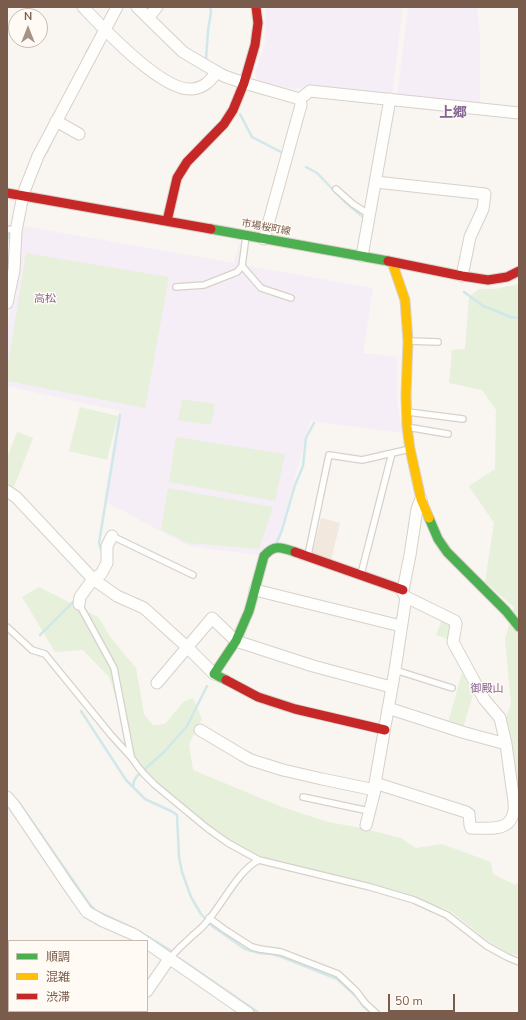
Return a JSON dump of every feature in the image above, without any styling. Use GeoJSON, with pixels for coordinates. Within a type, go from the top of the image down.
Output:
{"type":"FeatureCollection","features":[{"type":"Feature","properties":{"kind":"street"},"geometry":{"type":"LineString","coordinates":[[83,7],[123,48],[167,82],[192,90],[209,82],[217,72]]}},
{"type":"Feature","properties":{"kind":"street"},"geometry":{"type":"LineString","coordinates":[[7,303],[14,270],[12,230],[23,195],[38,156],[117,7]]}},
{"type":"Feature","properties":{"kind":"street"},"geometry":{"type":"LineString","coordinates":[[137,7],[183,52],[224,76],[300,99]]}},
{"type":"Feature","properties":{"kind":"street"},"geometry":{"type":"LineString","coordinates":[[148,18],[157,7]]}},
{"type":"Feature","properties":{"kind":"street"},"geometry":{"type":"LineString","coordinates":[[167,221],[177,178],[187,162],[224,124],[233,110],[244,83],[255,46],[258,24],[256,7]]}},
{"type":"Feature","properties":{"kind":"street"},"geometry":{"type":"LineString","coordinates":[[300,99],[310,91],[519,113]]}},
{"type":"Feature","properties":{"kind":"street"},"geometry":{"type":"LineString","coordinates":[[264,239],[301,105],[300,99]]}},
{"type":"Feature","properties":{"kind":"street"},"geometry":{"type":"LineString","coordinates":[[362,256],[390,99]]}},
{"type":"Feature","properties":{"kind":"street"},"geometry":{"type":"LineString","coordinates":[[56,121],[79,134]]}},
{"type":"Feature","properties":{"kind":"street"},"geometry":{"type":"LineString","coordinates":[[376,182],[485,194],[483,209],[470,237],[462,276]]}},
{"type":"Feature","properties":{"kind":"street","name":"市場桜町線"},"geometry":{"type":"LineString","coordinates":[[7,193],[488,280],[507,277],[519,271]]}},
{"type":"Feature","properties":{"kind":"street"},"geometry":{"type":"LineString","coordinates":[[392,262],[405,300],[408,341],[406,395],[408,412],[407,427],[410,449],[421,499],[438,539],[447,552],[506,611],[519,627]]}},
{"type":"Feature","properties":{"kind":"street"},"geometry":{"type":"LineString","coordinates":[[7,491],[16,497],[94,579],[117,596],[144,608],[214,674],[258,697],[295,709],[385,730]]}},
{"type":"Feature","properties":{"kind":"street"},"geometry":{"type":"LineString","coordinates":[[366,825],[385,730],[395,670],[404,593],[417,509],[421,499]]}},
{"type":"Feature","properties":{"kind":"street"},"geometry":{"type":"LineString","coordinates":[[79,604],[80,597],[94,579],[101,574],[107,563],[107,546],[112,536]]}},
{"type":"Feature","properties":{"kind":"street"},"geometry":{"type":"LineString","coordinates":[[200,730],[251,760],[289,772],[375,786],[466,812],[469,814],[471,828],[499,828],[505,826],[512,817],[514,811],[506,744],[502,724],[500,718],[484,699],[453,642],[455,622],[404,593],[361,574],[283,548],[269,550],[264,556],[255,590],[236,641],[214,674]]}},
{"type":"Feature","properties":{"kind":"street"},"geometry":{"type":"LineString","coordinates":[[255,590],[401,626]]}},
{"type":"Feature","properties":{"kind":"street"},"geometry":{"type":"LineString","coordinates":[[157,683],[212,618],[236,641],[314,666],[391,687]]}},
{"type":"Feature","properties":{"kind":"street"},"geometry":{"type":"LineString","coordinates":[[388,708],[462,732],[506,744]]}},
{"type":"Feature","properties":{"kind":"street"},"geometry":{"type":"LineString","coordinates":[[7,797],[87,912],[142,940]]}},
{"type":"Feature","properties":{"kind":"street"},"geometry":{"type":"LineString","coordinates":[[148,944],[248,1013]]}},
{"type":"Feature","properties":{"kind":"street"},"geometry":{"type":"LineString","coordinates":[[148,990],[170,959]]}},
{"type":"Feature","properties":{"kind":"lane"},"geometry":{"type":"LineString","coordinates":[[336,189],[353,204],[370,215]]}},
{"type":"Feature","properties":{"kind":"lane"},"geometry":{"type":"LineString","coordinates":[[176,287],[204,285],[237,272],[242,266],[246,236]]}},
{"type":"Feature","properties":{"kind":"lane"},"geometry":{"type":"LineString","coordinates":[[242,266],[261,288],[291,298]]}},
{"type":"Feature","properties":{"kind":"lane"},"geometry":{"type":"LineString","coordinates":[[408,341],[438,342]]}},
{"type":"Feature","properties":{"kind":"lane"},"geometry":{"type":"LineString","coordinates":[[408,412],[463,419]]}},
{"type":"Feature","properties":{"kind":"lane"},"geometry":{"type":"LineString","coordinates":[[407,427],[448,434]]}},
{"type":"Feature","properties":{"kind":"lane"},"geometry":{"type":"LineString","coordinates":[[308,557],[329,454],[362,460],[410,449]]}},
{"type":"Feature","properties":{"kind":"lane"},"geometry":{"type":"LineString","coordinates":[[361,574],[392,453]]}},
{"type":"Feature","properties":{"kind":"lane"},"geometry":{"type":"LineString","coordinates":[[112,536],[193,574]]}},
{"type":"Feature","properties":{"kind":"lane"},"geometry":{"type":"LineString","coordinates":[[79,604],[114,668],[131,757]]}},
{"type":"Feature","properties":{"kind":"lane"},"geometry":{"type":"LineString","coordinates":[[7,627],[32,650],[45,654],[144,774],[206,828],[228,843],[259,860],[370,887],[414,900],[447,915],[487,946],[507,958],[519,962]]}},
{"type":"Feature","properties":{"kind":"lane"},"geometry":{"type":"LineString","coordinates":[[395,670],[452,688]]}},
{"type":"Feature","properties":{"kind":"lane"},"geometry":{"type":"LineString","coordinates":[[303,797],[369,811]]}},
{"type":"Feature","properties":{"kind":"lane"},"geometry":{"type":"LineString","coordinates":[[170,959],[185,942],[205,924],[248,868],[259,860]]}},
{"type":"Feature","properties":{"kind":"lane"},"geometry":{"type":"LineString","coordinates":[[209,918],[252,946],[260,949],[280,952],[338,974],[356,990],[365,1003],[376,1013]]}},
{"type":"Feature","properties":{"kind":"shaded area"},"geometry":{"type":"Polygon","coordinates":[[[266,7],[403,7],[392,95],[319,87],[293,89],[258,82],[255,73],[265,43],[266,7]]]}},
{"type":"Feature","properties":{"kind":"shaded area"},"geometry":{"type":"Polygon","coordinates":[[[408,7],[477,7],[480,37],[480,107],[397,96],[408,7]]]}},
{"type":"Feature","properties":{"kind":"shaded area"},"geometry":{"type":"Polygon","coordinates":[[[23,226],[234,263],[240,242],[249,244],[246,263],[248,266],[373,288],[363,353],[397,357],[397,398],[402,433],[310,421],[277,545],[258,555],[189,546],[104,501],[119,411],[7,386],[7,330],[23,226]]]}},
{"type":"Feature","properties":{"kind":"shaded area"},"geometry":{"type":"Polygon","coordinates":[[[321,518],[340,523],[331,560],[312,555],[321,518]]]}},
{"type":"Feature","properties":{"kind":"green space"},"geometry":{"type":"Polygon","coordinates":[[[26,253],[169,277],[145,408],[7,381],[7,370],[26,253]]]}},
{"type":"Feature","properties":{"kind":"green space"},"geometry":{"type":"Polygon","coordinates":[[[519,284],[519,823],[516,818],[511,742],[506,718],[511,704],[505,639],[514,607],[485,582],[494,523],[469,486],[495,469],[496,410],[482,390],[449,383],[452,350],[465,349],[469,297],[479,289],[495,289],[519,284]]]}},
{"type":"Feature","properties":{"kind":"green space"},"geometry":{"type":"Polygon","coordinates":[[[182,399],[215,404],[211,425],[178,420],[182,399]]]}},
{"type":"Feature","properties":{"kind":"green space"},"geometry":{"type":"Polygon","coordinates":[[[80,407],[118,416],[107,460],[69,451],[80,407]]]}},
{"type":"Feature","properties":{"kind":"green space"},"geometry":{"type":"Polygon","coordinates":[[[17,432],[33,438],[14,487],[7,484],[7,458],[17,432]]]}},
{"type":"Feature","properties":{"kind":"green space"},"geometry":{"type":"Polygon","coordinates":[[[176,437],[285,454],[275,501],[169,482],[176,437]]]}},
{"type":"Feature","properties":{"kind":"green space"},"geometry":{"type":"Polygon","coordinates":[[[168,488],[273,507],[259,549],[188,543],[161,530],[168,488]]]}},
{"type":"Feature","properties":{"kind":"green space"},"geometry":{"type":"Polygon","coordinates":[[[39,587],[98,617],[111,638],[136,668],[144,714],[153,725],[165,724],[183,702],[193,698],[202,719],[189,745],[193,770],[282,807],[328,822],[362,828],[401,838],[416,848],[442,844],[491,862],[493,874],[515,885],[519,882],[519,956],[509,953],[491,943],[449,910],[415,898],[264,859],[254,855],[220,833],[190,820],[137,765],[109,677],[83,650],[55,652],[22,597],[39,587]]]}},
{"type":"Feature","properties":{"kind":"green space"},"geometry":{"type":"Polygon","coordinates":[[[442,619],[453,623],[448,639],[436,635],[442,619]]]}},
{"type":"Feature","properties":{"kind":"green space"},"geometry":{"type":"Polygon","coordinates":[[[462,673],[473,694],[463,728],[448,723],[462,673]]]}},
{"type":"Feature","properties":{"kind":"waterway"},"geometry":{"type":"LineString","coordinates":[[206,59],[211,12],[210,7]]}},
{"type":"Feature","properties":{"kind":"waterway"},"geometry":{"type":"LineString","coordinates":[[86,53],[91,44]]}},
{"type":"Feature","properties":{"kind":"waterway"},"geometry":{"type":"LineString","coordinates":[[240,114],[252,137],[281,152]]}},
{"type":"Feature","properties":{"kind":"waterway"},"geometry":{"type":"LineString","coordinates":[[47,152],[51,143]]}},
{"type":"Feature","properties":{"kind":"waterway"},"geometry":{"type":"LineString","coordinates":[[306,167],[317,173],[345,202],[363,217]]}},
{"type":"Feature","properties":{"kind":"waterway"},"geometry":{"type":"LineString","coordinates":[[7,241],[9,234]]}},
{"type":"Feature","properties":{"kind":"waterway"},"geometry":{"type":"LineString","coordinates":[[464,292],[483,306],[511,317],[519,318]]}},
{"type":"Feature","properties":{"kind":"waterway"},"geometry":{"type":"LineString","coordinates":[[102,552],[99,543],[120,415]]}},
{"type":"Feature","properties":{"kind":"waterway"},"geometry":{"type":"LineString","coordinates":[[277,542],[295,485],[303,466],[306,438],[314,423]]}},
{"type":"Feature","properties":{"kind":"waterway"},"geometry":{"type":"LineString","coordinates":[[40,635],[76,599]]}},
{"type":"Feature","properties":{"kind":"waterway"},"geometry":{"type":"LineString","coordinates":[[133,787],[137,776],[164,752],[187,726],[207,686]]}},
{"type":"Feature","properties":{"kind":"waterway"},"geometry":{"type":"LineString","coordinates":[[81,711],[126,780],[145,799],[177,815],[179,857],[182,872],[191,897],[201,914],[212,926],[245,949],[282,957],[337,979],[358,998],[363,1006],[371,1013]]}},
{"type":"Feature","properties":{"kind":"waterway"},"geometry":{"type":"LineString","coordinates":[[20,804],[90,905],[96,911],[135,929]]}},
{"type":"Feature","properties":{"kind":"waterway"},"geometry":{"type":"LineString","coordinates":[[143,934],[170,950]]}},
{"type":"Feature","properties":{"kind":"waterway"},"geometry":{"type":"LineString","coordinates":[[179,958],[259,1013]]}},
{"type":"Feature","properties":{"kind":"traffic: fast"},"geometry":{"type":"LineString","coordinates":[[211,229],[388,261]]}},
{"type":"Feature","properties":{"kind":"traffic: fast"},"geometry":{"type":"LineString","coordinates":[[429,518],[438,539],[447,552],[506,611],[519,627]]}},
{"type":"Feature","properties":{"kind":"traffic: fast"},"geometry":{"type":"LineString","coordinates":[[226,680],[214,674],[236,641],[249,611],[264,556],[275,548],[295,552]]}},
{"type":"Feature","properties":{"kind":"traffic: slow"},"geometry":{"type":"LineString","coordinates":[[392,262],[405,300],[408,341],[406,395],[407,427],[410,449],[421,499],[429,518]]}},
{"type":"Feature","properties":{"kind":"traffic: jam"},"geometry":{"type":"LineString","coordinates":[[167,221],[177,178],[187,162],[224,124],[233,110],[244,83],[255,45],[258,23],[256,7]]}},
{"type":"Feature","properties":{"kind":"traffic: jam"},"geometry":{"type":"LineString","coordinates":[[7,193],[211,229]]}},
{"type":"Feature","properties":{"kind":"traffic: jam"},"geometry":{"type":"LineString","coordinates":[[388,261],[488,280],[507,277],[519,271]]}},
{"type":"Feature","properties":{"kind":"traffic: jam"},"geometry":{"type":"LineString","coordinates":[[295,552],[403,590]]}},
{"type":"Feature","properties":{"kind":"traffic: jam"},"geometry":{"type":"LineString","coordinates":[[226,680],[258,697],[295,709],[385,730]]}},
{"type":"Feature","properties":{"kind":"district","name":"上郷"},"geometry":{"type":"Point","coordinates":[453,114]}},
{"type":"Feature","properties":{"kind":"district","name":"高松"},"geometry":{"type":"Point","coordinates":[45,299]}},
{"type":"Feature","properties":{"kind":"district","name":"御殿山"},"geometry":{"type":"Point","coordinates":[487,689]}}]}
